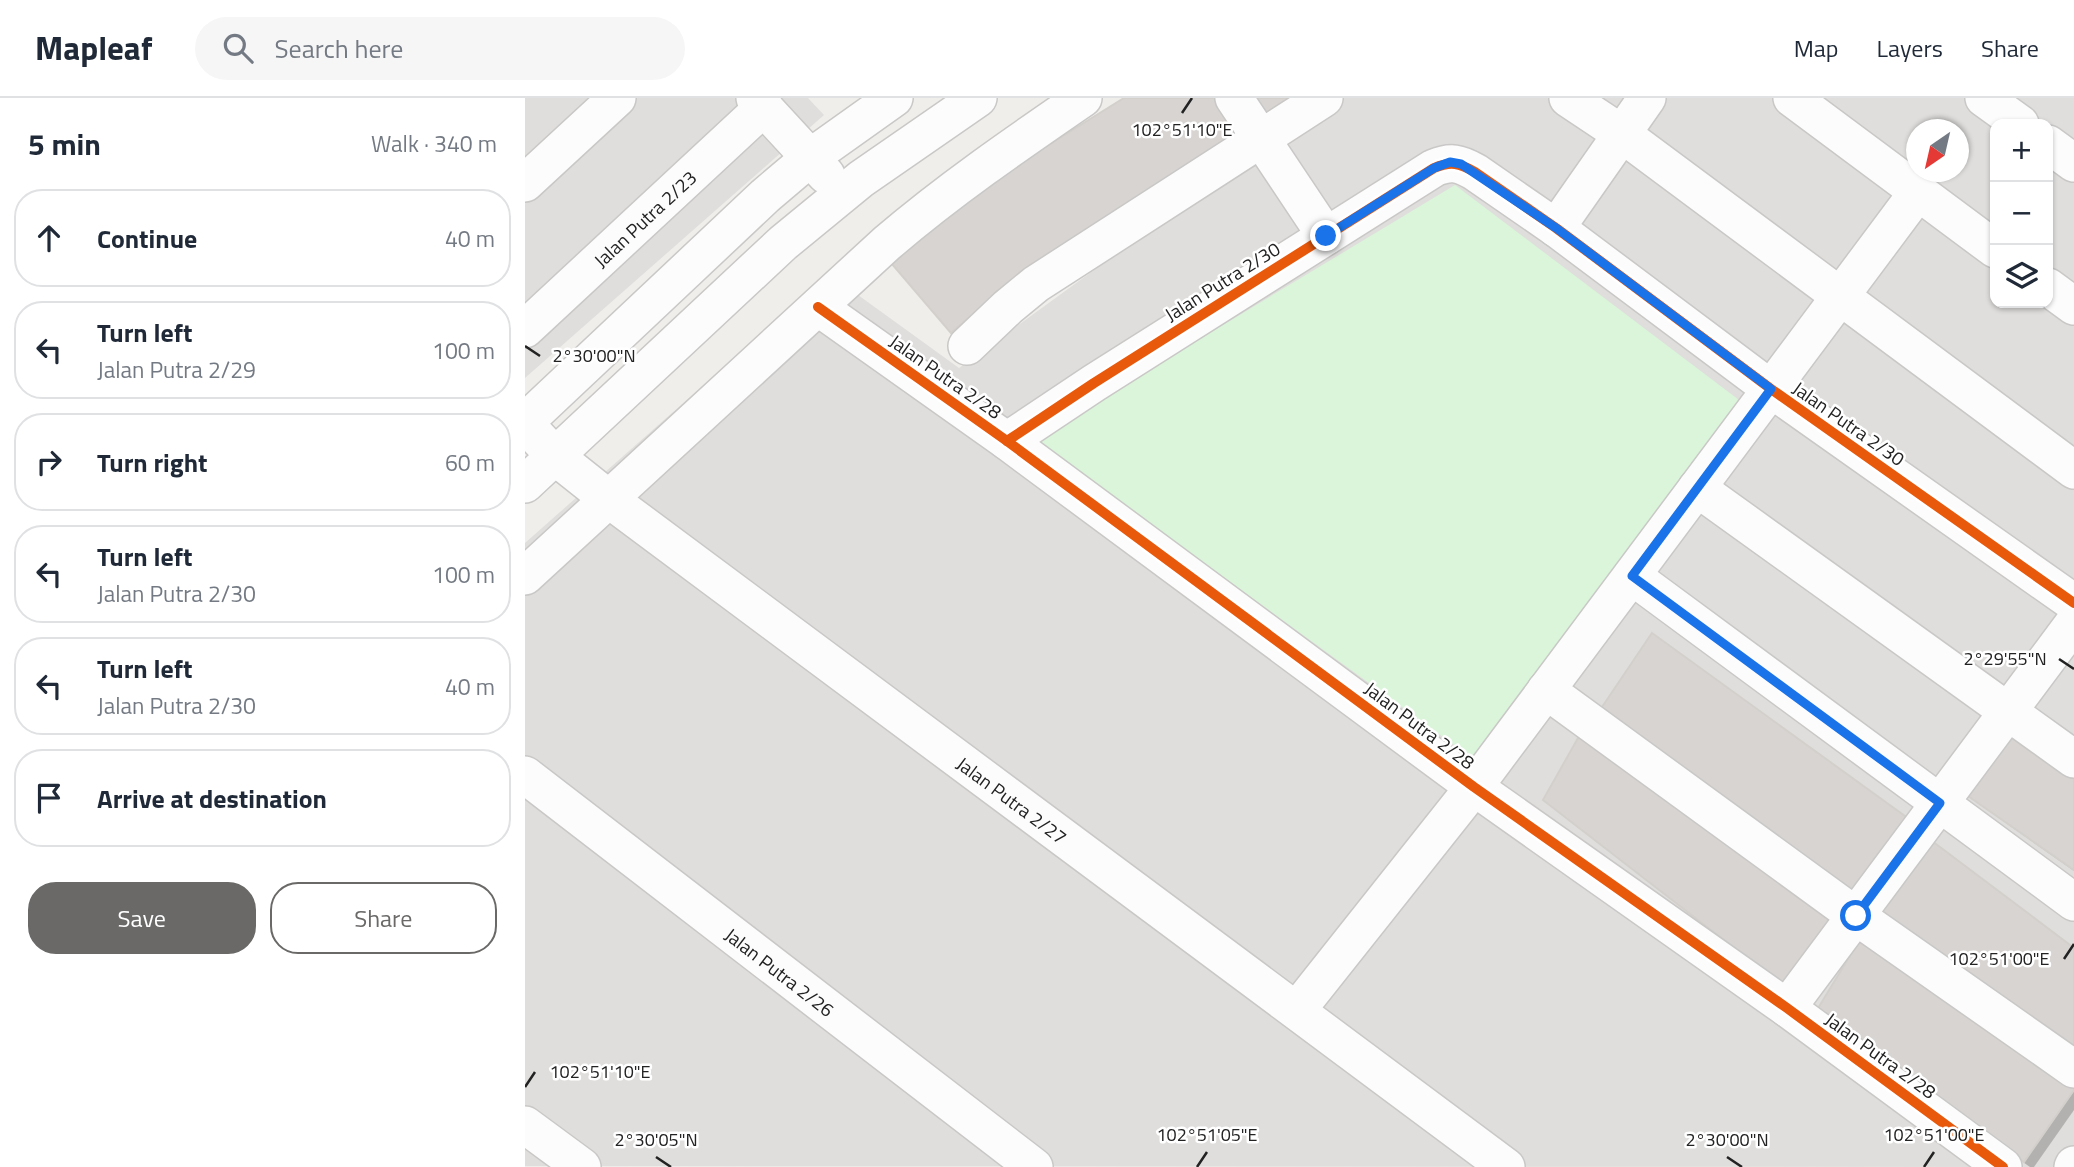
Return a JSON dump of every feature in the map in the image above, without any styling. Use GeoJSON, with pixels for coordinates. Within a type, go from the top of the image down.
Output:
{"type":"FeatureCollection","features":[{"type":"Feature","properties":{"kind":"street"},"geometry":{"type":"LineString","coordinates":[[525,183],[617,98]]}},
{"type":"Feature","properties":{"kind":"street"},"geometry":{"type":"LineString","coordinates":[[525,423],[765,196],[811,158],[894,98]]}},
{"type":"Feature","properties":{"kind":"street"},"geometry":{"type":"LineString","coordinates":[[525,484],[783,243],[842,194],[978,98]]}},
{"type":"Feature","properties":{"kind":"street"},"geometry":{"type":"LineString","coordinates":[[525,576],[931,205],[987,163],[1083,98]]}},
{"type":"Feature","properties":{"kind":"street"},"geometry":{"type":"LineString","coordinates":[[1234,98],[1326,236]]}},
{"type":"Feature","properties":{"kind":"street"},"geometry":{"type":"LineString","coordinates":[[967,346],[1036,284],[1324,98]]}},
{"type":"Feature","properties":{"kind":"street"},"geometry":{"type":"LineString","coordinates":[[1568,98],[1622,134],[2074,470]]}},
{"type":"Feature","properties":{"kind":"street"},"geometry":{"type":"LineString","coordinates":[[1556,228],[1647,98]]}},
{"type":"Feature","properties":{"kind":"street"},"geometry":{"type":"LineString","coordinates":[[1792,98],[1990,245]]}},
{"type":"Feature","properties":{"kind":"street"},"geometry":{"type":"LineString","coordinates":[[1984,98],[2013,119]]}},
{"type":"Feature","properties":{"kind":"street"},"geometry":{"type":"LineString","coordinates":[[760,102],[842,194]]}},
{"type":"Feature","properties":{"kind":"street","name":"Jalan Putra 2/23"},"geometry":{"type":"LineString","coordinates":[[525,329],[760,102]]}},
{"type":"Feature","properties":{"kind":"street"},"geometry":{"type":"LineString","coordinates":[[2053,148],[2074,163]]}},
{"type":"Feature","properties":{"kind":"street","name":"Jalan Putra 2/30"},"geometry":{"type":"LineString","coordinates":[[1007,440],[1434,168],[1450,162],[1461,164],[1475,172],[1556,228],[1771,389],[2074,603]]}},
{"type":"Feature","properties":{"kind":"street"},"geometry":{"type":"LineString","coordinates":[[1297,1010],[1474,786],[1918,192]]}},
{"type":"Feature","properties":{"kind":"street"},"geometry":{"type":"LineString","coordinates":[[2053,291],[2074,306]]}},
{"type":"Feature","properties":{"kind":"street","name":"Jalan Putra 2/28"},"geometry":{"type":"LineString","coordinates":[[818,307],[1007,440],[1474,786],[1787,1008],[2003,1167]]}},
{"type":"Feature","properties":{"kind":"street","name":"Jalan Putra 2/27"},"geometry":{"type":"LineString","coordinates":[[525,423],[556,457],[610,500],[1506,1167]]}},
{"type":"Feature","properties":{"kind":"street"},"geometry":{"type":"LineString","coordinates":[[1697,488],[2074,759]]}},
{"type":"Feature","properties":{"kind":"street"},"geometry":{"type":"LineString","coordinates":[[1632,576],[2074,902]]}},
{"type":"Feature","properties":{"kind":"street"},"geometry":{"type":"LineString","coordinates":[[1787,1008],[2074,623]]}},
{"type":"Feature","properties":{"kind":"street"},"geometry":{"type":"LineString","coordinates":[[1546,690],[1856,916],[2074,1069]]}},
{"type":"Feature","properties":{"kind":"street","name":"Jalan Putra 2/26"},"geometry":{"type":"LineString","coordinates":[[525,775],[1034,1167]]}},
{"type":"Feature","properties":{"kind":"street"},"geometry":{"type":"LineString","coordinates":[[525,1125],[582,1167]]}},
{"type":"Feature","properties":{"kind":"shaded area"},"geometry":{"type":"Polygon","coordinates":[[[525,98],[808,98],[824,115],[525,378],[525,98]]]}},
{"type":"Feature","properties":{"kind":"shaded area"},"geometry":{"type":"Polygon","coordinates":[[[1331,98],[2074,98],[2074,1167],[525,1166],[525,543],[829,274],[959,368],[1331,98]]]}},
{"type":"Feature","properties":{"kind":"green space"},"geometry":{"type":"Polygon","coordinates":[[[1455,185],[1743,403],[1472,758],[1034,439],[1455,185]]]}},
{"type":"Feature","properties":{"kind":"building"},"geometry":{"type":"Polygon","coordinates":[[[1124,98],[1214,98],[1237,134],[1019,275],[951,333],[892,264],[960,200],[1124,98]]]}},
{"type":"Feature","properties":{"kind":"building"},"geometry":{"type":"Polygon","coordinates":[[[1256,98],[1290,98],[1266,113],[1256,98]]]}},
{"type":"Feature","properties":{"kind":"building"},"geometry":{"type":"Polygon","coordinates":[[[1652,633],[1909,819],[1850,900],[1600,710],[1652,633]]]}},
{"type":"Feature","properties":{"kind":"building"},"geometry":{"type":"Polygon","coordinates":[[[2010,729],[2074,779],[2074,870],[1968,796],[2010,729]]]}},
{"type":"Feature","properties":{"kind":"building"},"geometry":{"type":"Polygon","coordinates":[[[1582,731],[1840,918],[1787,989],[1543,800],[1582,731]]]}},
{"type":"Feature","properties":{"kind":"building"},"geometry":{"type":"Polygon","coordinates":[[[1928,838],[2074,948],[2074,1053],[1877,913],[1928,838]]]}},
{"type":"Feature","properties":{"kind":"building"},"geometry":{"type":"Polygon","coordinates":[[[1862,936],[2074,1086],[2074,1090],[2024,1162],[1814,1015],[1862,936]]]}},
{"type":"Feature","properties":{"kind":"cycle path"},"geometry":{"type":"LineString","coordinates":[[1007,441],[1434,168],[1455,164],[1475,172],[1556,228],[1771,389],[2074,603]]}},
{"type":"Feature","properties":{"kind":"cycle path"},"geometry":{"type":"LineString","coordinates":[[818,307],[1007,441],[1474,787],[1787,1008],[2003,1167]]}},
{"type":"Feature","properties":{"kind":"route"},"geometry":{"type":"LineString","coordinates":[[1326,236],[1434,168],[1450,162],[1461,164],[1556,228],[1771,389],[1632,576],[1940,803],[1856,916]]}}]}
